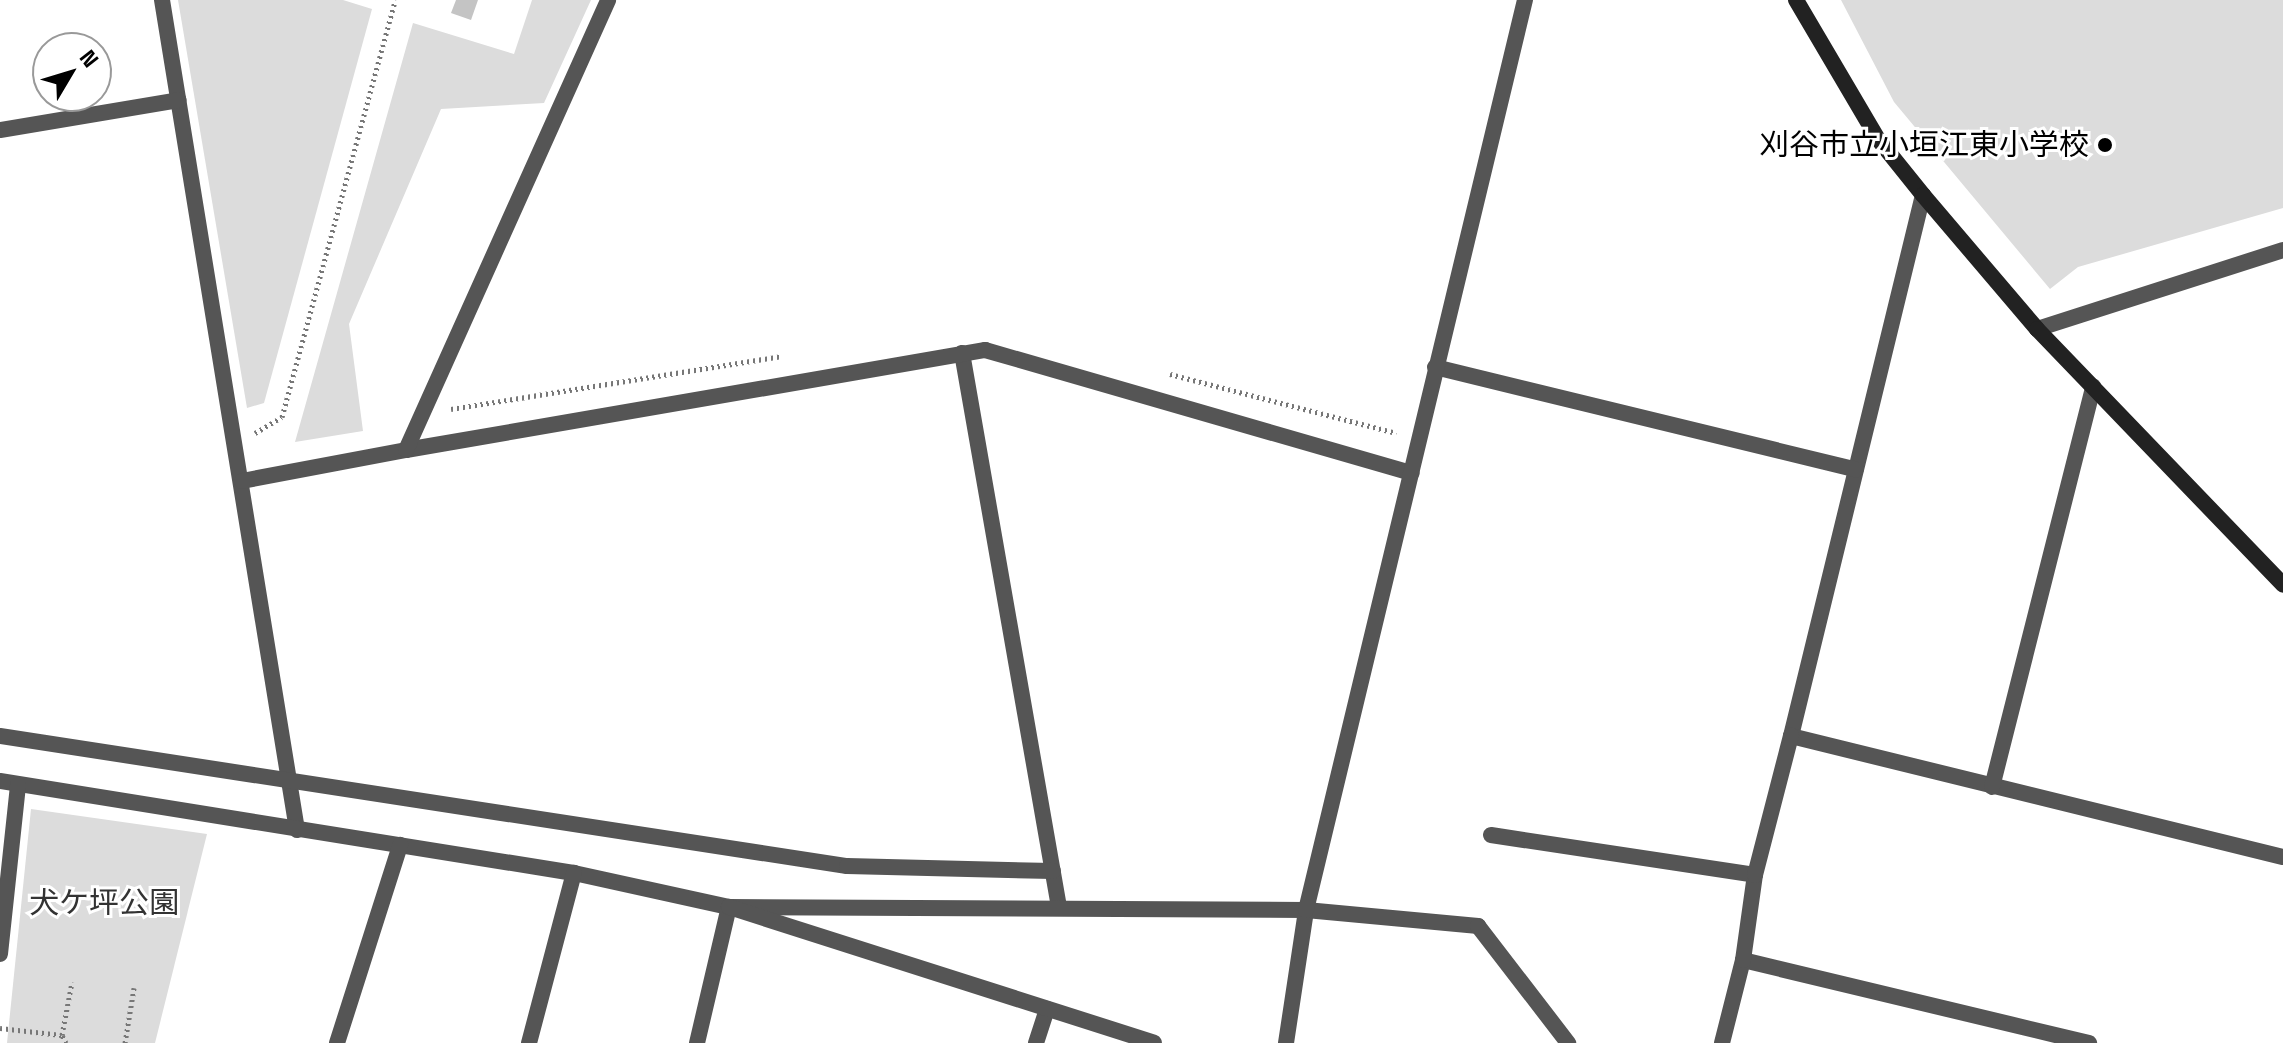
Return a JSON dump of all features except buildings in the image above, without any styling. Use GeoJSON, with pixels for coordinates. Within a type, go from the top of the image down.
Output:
{"type":"FeatureCollection","features":[{"type":"Feature","properties":{"kind":"street"},"geometry":{"type":"LineString","coordinates":[[162,0],[237,443],[297,830]]}},
{"type":"Feature","properties":{"kind":"street"},"geometry":{"type":"LineString","coordinates":[[406,450],[608,0]]}},
{"type":"Feature","properties":{"kind":"street"},"geometry":{"type":"LineString","coordinates":[[1286,1043],[1306,910],[1525,0]]}},
{"type":"Feature","properties":{"kind":"street"},"geometry":{"type":"LineString","coordinates":[[1796,0],[1878,139],[1923,195],[2037,329],[2282,581]]}},
{"type":"Feature","properties":{"kind":"street"},"geometry":{"type":"LineString","coordinates":[[0,130],[179,100]]}},
{"type":"Feature","properties":{"kind":"street"},"geometry":{"type":"LineString","coordinates":[[1722,1043],[1743,960],[1755,875],[1923,195]]}},
{"type":"Feature","properties":{"kind":"street"},"geometry":{"type":"LineString","coordinates":[[2037,329],[2283,250]]}},
{"type":"Feature","properties":{"kind":"street"},"geometry":{"type":"LineString","coordinates":[[242,481],[985,350],[1412,473]]}},
{"type":"Feature","properties":{"kind":"street"},"geometry":{"type":"LineString","coordinates":[[962,353],[1059,907]]}},
{"type":"Feature","properties":{"kind":"street"},"geometry":{"type":"LineString","coordinates":[[1435,367],[1856,470]]}},
{"type":"Feature","properties":{"kind":"street"},"geometry":{"type":"LineString","coordinates":[[1992,787],[2093,387]]}},
{"type":"Feature","properties":{"kind":"street"},"geometry":{"type":"LineString","coordinates":[[0,736],[847,866],[1053,871]]}},
{"type":"Feature","properties":{"kind":"street"},"geometry":{"type":"LineString","coordinates":[[1791,736],[2283,857]]}},
{"type":"Feature","properties":{"kind":"street"},"geometry":{"type":"LineString","coordinates":[[0,781],[574,873],[729,907],[1154,1043]]}},
{"type":"Feature","properties":{"kind":"street"},"geometry":{"type":"LineString","coordinates":[[0,954],[18,785]]}},
{"type":"Feature","properties":{"kind":"street"},"geometry":{"type":"LineString","coordinates":[[1491,835],[1755,875]]}},
{"type":"Feature","properties":{"kind":"street"},"geometry":{"type":"LineString","coordinates":[[337,1043],[400,845]]}},
{"type":"Feature","properties":{"kind":"street"},"geometry":{"type":"LineString","coordinates":[[529,1043],[574,873]]}},
{"type":"Feature","properties":{"kind":"street"},"geometry":{"type":"LineString","coordinates":[[729,907],[1306,910],[1478,926],[1568,1043]]}},
{"type":"Feature","properties":{"kind":"street"},"geometry":{"type":"LineString","coordinates":[[697,1043],[729,907]]}},
{"type":"Feature","properties":{"kind":"street"},"geometry":{"type":"LineString","coordinates":[[1743,960],[2089,1043]]}},
{"type":"Feature","properties":{"kind":"street"},"geometry":{"type":"LineString","coordinates":[[1036,1043],[1047,1009]]}},
{"type":"Feature","properties":{"kind":"path"},"geometry":{"type":"LineString","coordinates":[[237,443],[282,417],[395,0]]}},
{"type":"Feature","properties":{"kind":"path"},"geometry":{"type":"LineString","coordinates":[[66,1043],[62,1035],[72,982]]}},
{"type":"Feature","properties":{"kind":"path"},"geometry":{"type":"LineString","coordinates":[[125,1043],[134,988]]}},
{"type":"Feature","properties":{"kind":"path"},"geometry":{"type":"LineString","coordinates":[[0,1028],[62,1035]]}},
{"type":"Feature","properties":{"kind":"green space"},"geometry":{"type":"Polygon","coordinates":[[[178,0],[343,0],[372,9],[264,403],[247,408],[178,0]]]}},
{"type":"Feature","properties":{"kind":"green space"},"geometry":{"type":"Polygon","coordinates":[[[532,0],[591,0],[544,103],[441,109],[349,324],[363,431],[295,442],[413,23],[514,54],[532,0]]]}},
{"type":"Feature","properties":{"kind":"green space","name":"刈谷市立小垣江東小学校"},"geometry":{"type":"Polygon","coordinates":[[[1841,0],[2283,0],[2283,208],[2078,267],[2050,289],[1894,102],[1841,0]]]}},
{"type":"Feature","properties":{"kind":"green space","name":"犬ケ坪公園"},"geometry":{"type":"Polygon","coordinates":[[[31,809],[207,834],[155,1043],[7,1043],[31,809]]]}},
{"type":"Feature","properties":{"kind":"place","name":"刈谷市立小垣江東小学校"},"geometry":{"type":"Point","coordinates":[2105,145]}}]}
